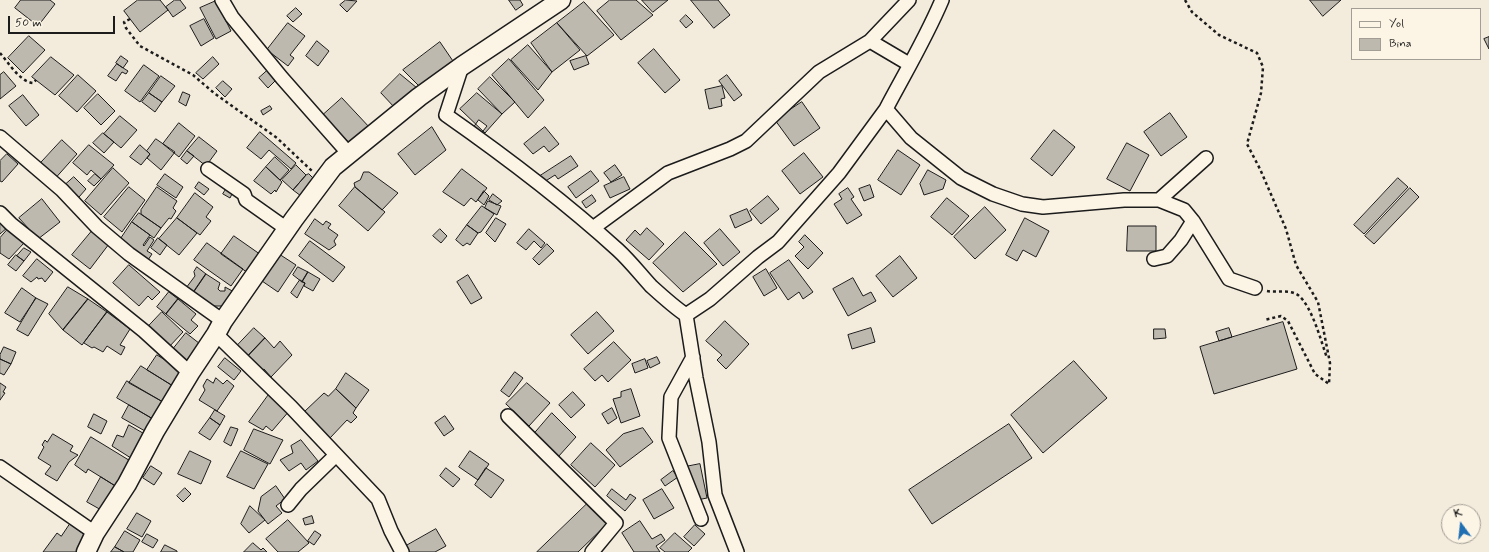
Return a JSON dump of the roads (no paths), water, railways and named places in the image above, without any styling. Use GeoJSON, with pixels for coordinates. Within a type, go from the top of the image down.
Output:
{"type":"FeatureCollection","features":[{"type":"Feature","properties":{"kind":"street"},"geometry":{"type":"LineString","coordinates":[[222,0],[232,17],[282,78],[349,154]]}},
{"type":"Feature","properties":{"kind":"street"},"geometry":{"type":"LineString","coordinates":[[86,552],[95,533],[127,484],[155,430],[190,373],[287,229],[334,167],[419,97],[462,66],[561,0]]}},
{"type":"Feature","properties":{"kind":"street"},"geometry":{"type":"LineString","coordinates":[[592,228],[668,173],[746,142],[819,72],[870,41],[909,0]]}},
{"type":"Feature","properties":{"kind":"street"},"geometry":{"type":"LineString","coordinates":[[686,315],[710,299],[758,257],[778,242],[839,173],[886,109],[929,29],[942,0]]}},
{"type":"Feature","properties":{"kind":"street"},"geometry":{"type":"LineString","coordinates":[[870,41],[909,64]]}},
{"type":"Feature","properties":{"kind":"street"},"geometry":{"type":"LineString","coordinates":[[462,66],[446,115],[524,171],[620,251],[652,286],[686,315],[709,442],[715,495],[737,552]]}},
{"type":"Feature","properties":{"kind":"street"},"geometry":{"type":"LineString","coordinates":[[886,109],[911,138],[961,178],[993,194],[1022,204],[1043,207],[1124,200],[1159,200],[1184,210],[1193,221],[1229,279],[1255,288]]}},
{"type":"Feature","properties":{"kind":"street"},"geometry":{"type":"LineString","coordinates":[[0,137],[62,190],[98,227],[129,254],[220,328],[378,499],[391,531],[402,552]]}},
{"type":"Feature","properties":{"kind":"street"},"geometry":{"type":"LineString","coordinates":[[1159,200],[1206,158]]}},
{"type":"Feature","properties":{"kind":"street"},"geometry":{"type":"LineString","coordinates":[[208,169],[244,194],[246,200],[287,229]]}},
{"type":"Feature","properties":{"kind":"street"},"geometry":{"type":"LineString","coordinates":[[0,213],[11,224],[144,331],[190,373]]}},
{"type":"Feature","properties":{"kind":"street"},"geometry":{"type":"LineString","coordinates":[[1154,259],[1167,256],[1193,221]]}},
{"type":"Feature","properties":{"kind":"street"},"geometry":{"type":"LineString","coordinates":[[693,357],[671,397],[669,438],[701,520]]}},
{"type":"Feature","properties":{"kind":"street"},"geometry":{"type":"LineString","coordinates":[[508,416],[616,523],[592,552]]}},
{"type":"Feature","properties":{"kind":"street"},"geometry":{"type":"LineString","coordinates":[[288,505],[301,489],[336,455]]}},
{"type":"Feature","properties":{"kind":"street"},"geometry":{"type":"LineString","coordinates":[[0,467],[95,533]]}}]}
